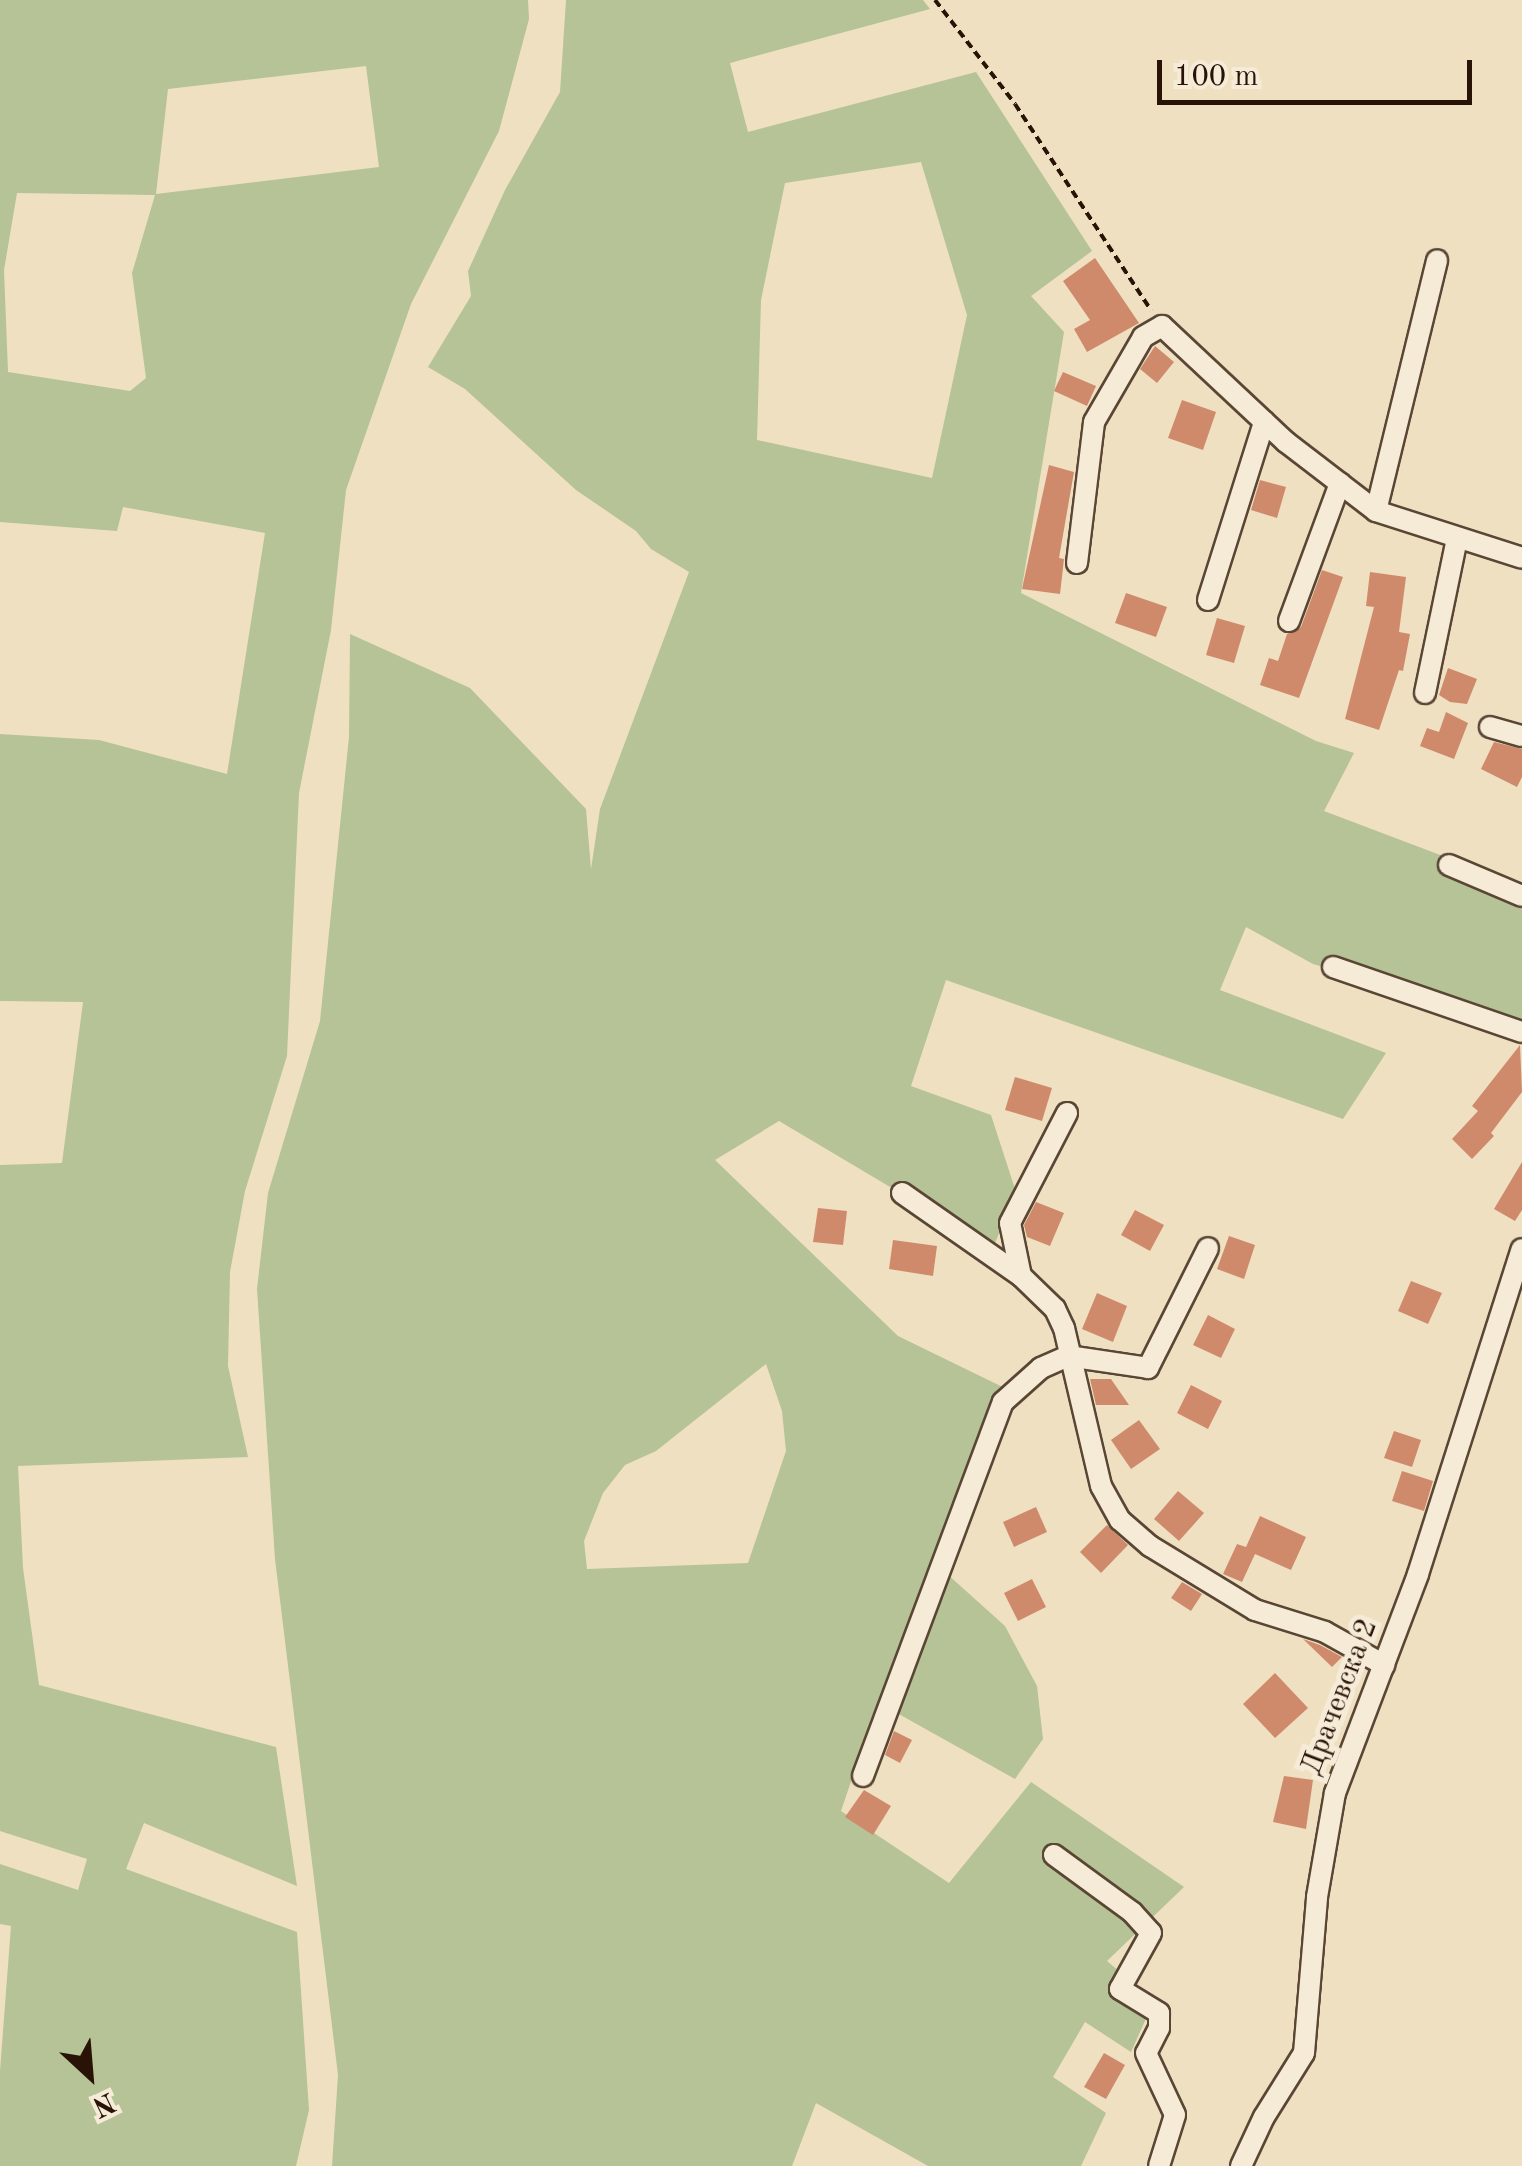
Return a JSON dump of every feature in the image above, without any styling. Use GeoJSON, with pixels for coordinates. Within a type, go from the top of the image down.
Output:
{"type":"FeatureCollection","features":[{"type":"Feature","properties":{"kind":"street"},"geometry":{"type":"LineString","coordinates":[[1376,511],[1436,260]]}},
{"type":"Feature","properties":{"kind":"street"},"geometry":{"type":"LineString","coordinates":[[1077,563],[1094,422],[1143,337],[1162,326],[1264,422],[1376,511],[1522,558]]}},
{"type":"Feature","properties":{"kind":"street"},"geometry":{"type":"LineString","coordinates":[[1208,600],[1264,422]]}},
{"type":"Feature","properties":{"kind":"street"},"geometry":{"type":"LineString","coordinates":[[1289,621],[1340,483]]}},
{"type":"Feature","properties":{"kind":"street"},"geometry":{"type":"LineString","coordinates":[[1424,693],[1457,539]]}},
{"type":"Feature","properties":{"kind":"street"},"geometry":{"type":"LineString","coordinates":[[1490,726],[1522,736]]}},
{"type":"Feature","properties":{"kind":"street"},"geometry":{"type":"LineString","coordinates":[[1449,865],[1522,896]]}},
{"type":"Feature","properties":{"kind":"street"},"geometry":{"type":"LineString","coordinates":[[1333,967],[1522,1032]]}},
{"type":"Feature","properties":{"kind":"street"},"geometry":{"type":"LineString","coordinates":[[1020,1276],[1010,1223],[1066,1113]]}},
{"type":"Feature","properties":{"kind":"street"},"geometry":{"type":"LineString","coordinates":[[902,1193],[1020,1276],[1055,1309],[1064,1328],[1101,1486],[1120,1520],[1150,1546],[1255,1610],[1325,1632],[1384,1665]]}},
{"type":"Feature","properties":{"kind":"street"},"geometry":{"type":"LineString","coordinates":[[863,1776],[1003,1402],[1042,1368],[1068,1356],[1148,1368],[1208,1248]]}},
{"type":"Feature","properties":{"kind":"street","name":"Драчевска 2"},"geometry":{"type":"LineString","coordinates":[[1241,2166],[1264,2117],[1304,2054],[1317,1897],[1334,1792],[1418,1574],[1522,1249]]}},
{"type":"Feature","properties":{"kind":"street"},"geometry":{"type":"LineString","coordinates":[[1054,1854],[1152,1933],[1120,1989],[1159,2013],[1158,2028],[1146,2053],[1174,2115],[1160,2166]]}},
{"type":"Feature","properties":{"kind":"path"},"geometry":{"type":"LineString","coordinates":[[936,0],[1015,104],[1162,326]]}},
{"type":"Feature","properties":{"kind":"green space"},"geometry":{"type":"Polygon","coordinates":[[[0,0],[528,0],[529,19],[499,131],[411,304],[346,490],[331,630],[299,793],[287,1056],[245,1191],[230,1272],[228,1366],[248,1457],[18,1466],[23,1568],[39,1685],[276,1747],[297,1886],[144,1823],[126,1869],[297,1932],[309,2110],[296,2166],[0,2166],[0,2071],[11,1926],[0,1924],[0,1864],[78,1890],[87,1859],[0,1831],[0,1165],[62,1163],[83,1002],[0,1001],[0,734],[99,740],[227,774],[265,533],[123,507],[117,531],[0,522],[0,0]],[[366,66],[168,89],[156,194],[379,167],[366,66]],[[17,193],[4,270],[8,372],[130,391],[146,378],[132,273],[155,195],[17,193]]]}},
{"type":"Feature","properties":{"kind":"green space"},"geometry":{"type":"Polygon","coordinates":[[[566,0],[923,0],[930,9],[730,63],[748,132],[976,72],[1092,251],[1031,296],[1064,332],[1021,593],[1316,741],[1354,753],[1324,811],[1522,886],[1522,1025],[1313,964],[1246,927],[1220,990],[1386,1053],[1343,1119],[946,980],[911,1086],[991,1115],[1016,1192],[993,1248],[779,1121],[715,1160],[898,1336],[1017,1394],[946,1573],[1005,1626],[1037,1686],[1043,1739],[1015,1779],[888,1708],[932,1597],[878,1702],[841,1811],[949,1883],[1031,1782],[1184,1887],[1107,1961],[1154,2001],[1131,2052],[1085,2022],[1053,2077],[1106,2113],[1081,2166],[928,2166],[816,2103],[792,2166],[332,2166],[338,2075],[275,1559],[257,1289],[268,1193],[320,1021],[349,737],[350,634],[470,688],[586,809],[591,869],[600,809],[689,572],[651,549],[636,531],[576,490],[465,389],[428,367],[471,296],[468,271],[505,190],[560,92],[566,0]],[[921,162],[785,183],[761,300],[757,440],[932,478],[967,315],[921,162]],[[766,1364],[656,1451],[625,1465],[603,1493],[584,1541],[587,1569],[748,1563],[786,1451],[782,1411],[766,1364]]]}},
{"type":"Feature","properties":{"kind":"building"},"geometry":{"type":"Polygon","coordinates":[[[1095,258],[1139,323],[1087,352],[1074,329],[1090,320],[1063,281],[1095,258]]]}},
{"type":"Feature","properties":{"kind":"building"},"geometry":{"type":"Polygon","coordinates":[[[1155,346],[1174,362],[1157,383],[1140,369],[1155,346]]]}},
{"type":"Feature","properties":{"kind":"building"},"geometry":{"type":"Polygon","coordinates":[[[1063,372],[1096,386],[1087,406],[1054,391],[1063,372]]]}},
{"type":"Feature","properties":{"kind":"building"},"geometry":{"type":"Polygon","coordinates":[[[1182,400],[1216,412],[1203,450],[1168,438],[1182,400]]]}},
{"type":"Feature","properties":{"kind":"building"},"geometry":{"type":"Polygon","coordinates":[[[1049,465],[1074,472],[1059,558],[1064,559],[1060,594],[1022,589],[1049,465]]]}},
{"type":"Feature","properties":{"kind":"building"},"geometry":{"type":"Polygon","coordinates":[[[1260,480],[1286,487],[1277,518],[1251,510],[1260,480]]]}},
{"type":"Feature","properties":{"kind":"building"},"geometry":{"type":"Polygon","coordinates":[[[1322,570],[1343,577],[1299,698],[1260,685],[1269,658],[1278,661],[1287,634],[1301,627],[1322,570]]]}},
{"type":"Feature","properties":{"kind":"building"},"geometry":{"type":"Polygon","coordinates":[[[1370,572],[1406,577],[1399,632],[1410,634],[1403,671],[1399,670],[1379,730],[1345,719],[1374,607],[1366,606],[1370,572]]]}},
{"type":"Feature","properties":{"kind":"building"},"geometry":{"type":"Polygon","coordinates":[[[1126,593],[1167,607],[1156,637],[1115,623],[1126,593]]]}},
{"type":"Feature","properties":{"kind":"building"},"geometry":{"type":"Polygon","coordinates":[[[1217,618],[1245,626],[1234,663],[1206,655],[1217,618]]]}},
{"type":"Feature","properties":{"kind":"building"},"geometry":{"type":"Polygon","coordinates":[[[1448,668],[1477,679],[1467,704],[1450,702],[1439,695],[1448,668]]]}},
{"type":"Feature","properties":{"kind":"building"},"geometry":{"type":"Polygon","coordinates":[[[1446,712],[1468,723],[1454,759],[1420,746],[1427,728],[1439,732],[1446,712]]]}},
{"type":"Feature","properties":{"kind":"building"},"geometry":{"type":"Polygon","coordinates":[[[1494,742],[1522,749],[1522,777],[1517,787],[1481,769],[1494,742]]]}},
{"type":"Feature","properties":{"kind":"building"},"geometry":{"type":"Polygon","coordinates":[[[1520,1045],[1522,1092],[1491,1133],[1494,1136],[1472,1159],[1452,1139],[1478,1111],[1472,1106],[1520,1045]]]}},
{"type":"Feature","properties":{"kind":"building"},"geometry":{"type":"Polygon","coordinates":[[[1015,1077],[1052,1088],[1042,1121],[1005,1110],[1015,1077]]]}},
{"type":"Feature","properties":{"kind":"building"},"geometry":{"type":"Polygon","coordinates":[[[1522,1162],[1522,1210],[1515,1221],[1494,1209],[1522,1162]]]}},
{"type":"Feature","properties":{"kind":"building"},"geometry":{"type":"Polygon","coordinates":[[[1036,1202],[1064,1213],[1050,1246],[1027,1237],[1024,1225],[1036,1202]]]}},
{"type":"Feature","properties":{"kind":"building"},"geometry":{"type":"Polygon","coordinates":[[[818,1208],[847,1211],[843,1245],[813,1242],[818,1208]]]}},
{"type":"Feature","properties":{"kind":"building"},"geometry":{"type":"Polygon","coordinates":[[[1135,1210],[1164,1225],[1150,1251],[1121,1235],[1135,1210]]]}},
{"type":"Feature","properties":{"kind":"building"},"geometry":{"type":"Polygon","coordinates":[[[1229,1236],[1255,1245],[1244,1279],[1217,1269],[1229,1236]]]}},
{"type":"Feature","properties":{"kind":"building"},"geometry":{"type":"Polygon","coordinates":[[[893,1240],[937,1246],[933,1276],[889,1269],[893,1240]]]}},
{"type":"Feature","properties":{"kind":"building"},"geometry":{"type":"Polygon","coordinates":[[[1411,1281],[1442,1293],[1428,1324],[1398,1311],[1411,1281]]]}},
{"type":"Feature","properties":{"kind":"building"},"geometry":{"type":"Polygon","coordinates":[[[1097,1293],[1127,1306],[1113,1342],[1082,1329],[1097,1293]]]}},
{"type":"Feature","properties":{"kind":"building"},"geometry":{"type":"Polygon","coordinates":[[[1208,1315],[1235,1329],[1221,1358],[1193,1345],[1208,1315]]]}},
{"type":"Feature","properties":{"kind":"building"},"geometry":{"type":"Polygon","coordinates":[[[1090,1379],[1111,1379],[1129,1405],[1096,1405],[1090,1379]]]}},
{"type":"Feature","properties":{"kind":"building"},"geometry":{"type":"Polygon","coordinates":[[[1191,1385],[1222,1401],[1208,1429],[1177,1413],[1191,1385]]]}},
{"type":"Feature","properties":{"kind":"building"},"geometry":{"type":"Polygon","coordinates":[[[1139,1420],[1160,1449],[1131,1469],[1111,1440],[1139,1420]]]}},
{"type":"Feature","properties":{"kind":"building"},"geometry":{"type":"Polygon","coordinates":[[[1394,1431],[1421,1440],[1412,1467],[1384,1458],[1394,1431]]]}},
{"type":"Feature","properties":{"kind":"building"},"geometry":{"type":"Polygon","coordinates":[[[1402,1471],[1433,1481],[1424,1511],[1392,1501],[1402,1471]]]}},
{"type":"Feature","properties":{"kind":"building"},"geometry":{"type":"Polygon","coordinates":[[[1178,1491],[1204,1513],[1179,1541],[1154,1519],[1178,1491]]]}},
{"type":"Feature","properties":{"kind":"building"},"geometry":{"type":"Polygon","coordinates":[[[1036,1507],[1047,1532],[1014,1547],[1003,1522],[1036,1507]]]}},
{"type":"Feature","properties":{"kind":"building"},"geometry":{"type":"Polygon","coordinates":[[[1260,1516],[1306,1537],[1291,1570],[1255,1554],[1242,1582],[1223,1574],[1237,1544],[1246,1547],[1260,1516]]]}},
{"type":"Feature","properties":{"kind":"building"},"geometry":{"type":"Polygon","coordinates":[[[1107,1525],[1128,1545],[1101,1573],[1080,1552],[1107,1525]]]}},
{"type":"Feature","properties":{"kind":"building"},"geometry":{"type":"Polygon","coordinates":[[[1032,1579],[1046,1607],[1018,1621],[1004,1593],[1032,1579]]]}},
{"type":"Feature","properties":{"kind":"building"},"geometry":{"type":"Polygon","coordinates":[[[1182,1582],[1202,1594],[1191,1611],[1171,1598],[1182,1582]]]}},
{"type":"Feature","properties":{"kind":"building"},"geometry":{"type":"Polygon","coordinates":[[[1303,1639],[1320,1645],[1342,1657],[1332,1667],[1303,1639]]]}},
{"type":"Feature","properties":{"kind":"building"},"geometry":{"type":"Polygon","coordinates":[[[1275,1673],[1308,1708],[1275,1738],[1243,1704],[1275,1673]]]}},
{"type":"Feature","properties":{"kind":"building"},"geometry":{"type":"Polygon","coordinates":[[[894,1731],[912,1740],[900,1763],[885,1755],[894,1731]]]}},
{"type":"Feature","properties":{"kind":"building"},"geometry":{"type":"Polygon","coordinates":[[[1284,1776],[1313,1780],[1306,1829],[1273,1822],[1284,1776]]]}},
{"type":"Feature","properties":{"kind":"building"},"geometry":{"type":"Polygon","coordinates":[[[864,1790],[891,1806],[873,1835],[845,1817],[864,1790]]]}},
{"type":"Feature","properties":{"kind":"building"},"geometry":{"type":"Polygon","coordinates":[[[1104,2053],[1125,2065],[1106,2099],[1084,2087],[1104,2053]]]}}]}
